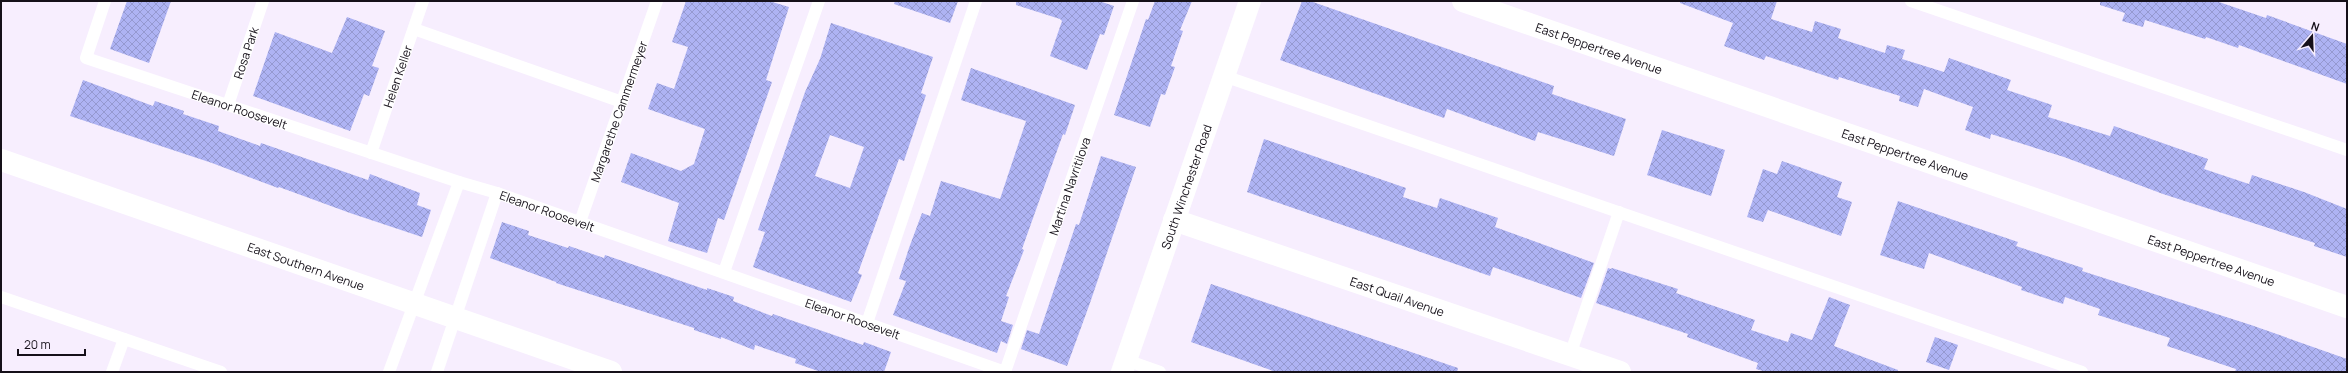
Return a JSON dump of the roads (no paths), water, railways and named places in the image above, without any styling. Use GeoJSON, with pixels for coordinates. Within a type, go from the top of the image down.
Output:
{"type":"FeatureCollection","features":[{"type":"Feature","properties":{"kind":"street","name":"South Winchester Road"},"geometry":{"type":"LineString","coordinates":[[1124,366],[1250,1]]}},
{"type":"Feature","properties":{"kind":"street","name":"East Peppertree Avenue"},"geometry":{"type":"LineString","coordinates":[[1463,1],[2347,307]]}},
{"type":"Feature","properties":{"kind":"street","name":"East Southern Avenue"},"geometry":{"type":"LineString","coordinates":[[1,160],[611,372]]}},
{"type":"Feature","properties":{"kind":"street","name":"East Quail Avenue"},"geometry":{"type":"LineString","coordinates":[[1174,220],[1620,372]]}},
{"type":"Feature","properties":{"kind":"lane","name":"Eleanor Roosevelt"},"geometry":{"type":"LineString","coordinates":[[105,1],[86,58],[459,182],[497,193],[1005,372]]}},
{"type":"Feature","properties":{"kind":"lane","name":"Rosa Park"},"geometry":{"type":"LineString","coordinates":[[228,105],[263,1]]}},
{"type":"Feature","properties":{"kind":"lane","name":"Helen Keller"},"geometry":{"type":"LineString","coordinates":[[371,153],[423,1]]}},
{"type":"Feature","properties":{"kind":"lane","name":"Margarethe Cammermeyer"},"geometry":{"type":"LineString","coordinates":[[580,222],[657,1]]}},
{"type":"Feature","properties":{"kind":"lane"},"geometry":{"type":"LineString","coordinates":[[724,272],[819,1]]}},
{"type":"Feature","properties":{"kind":"lane"},"geometry":{"type":"LineString","coordinates":[[867,323],[976,1]]}},
{"type":"Feature","properties":{"kind":"lane","name":"Martina Navritilova"},"geometry":{"type":"LineString","coordinates":[[1005,372],[1133,1]]}},
{"type":"Feature","properties":{"kind":"lane"},"geometry":{"type":"LineString","coordinates":[[1911,1],[2347,150]]}},
{"type":"Feature","properties":{"kind":"lane"},"geometry":{"type":"LineString","coordinates":[[414,29],[622,102]]}},
{"type":"Feature","properties":{"kind":"lane"},"geometry":{"type":"LineString","coordinates":[[1224,76],[2082,372]]}},
{"type":"Feature","properties":{"kind":"lane"},"geometry":{"type":"LineString","coordinates":[[389,372],[459,182]]}},
{"type":"Feature","properties":{"kind":"lane"},"geometry":{"type":"LineString","coordinates":[[437,372],[497,193]]}},
{"type":"Feature","properties":{"kind":"lane"},"geometry":{"type":"LineString","coordinates":[[1570,355],[1619,212]]}},
{"type":"Feature","properties":{"kind":"lane"},"geometry":{"type":"LineString","coordinates":[[1,297],[221,372]]}},
{"type":"Feature","properties":{"kind":"lane"},"geometry":{"type":"LineString","coordinates":[[112,372],[124,339]]}},
{"type":"Feature","properties":{"kind":"lane"},"geometry":{"type":"LineString","coordinates":[[1124,366],[1160,372]]}}]}
